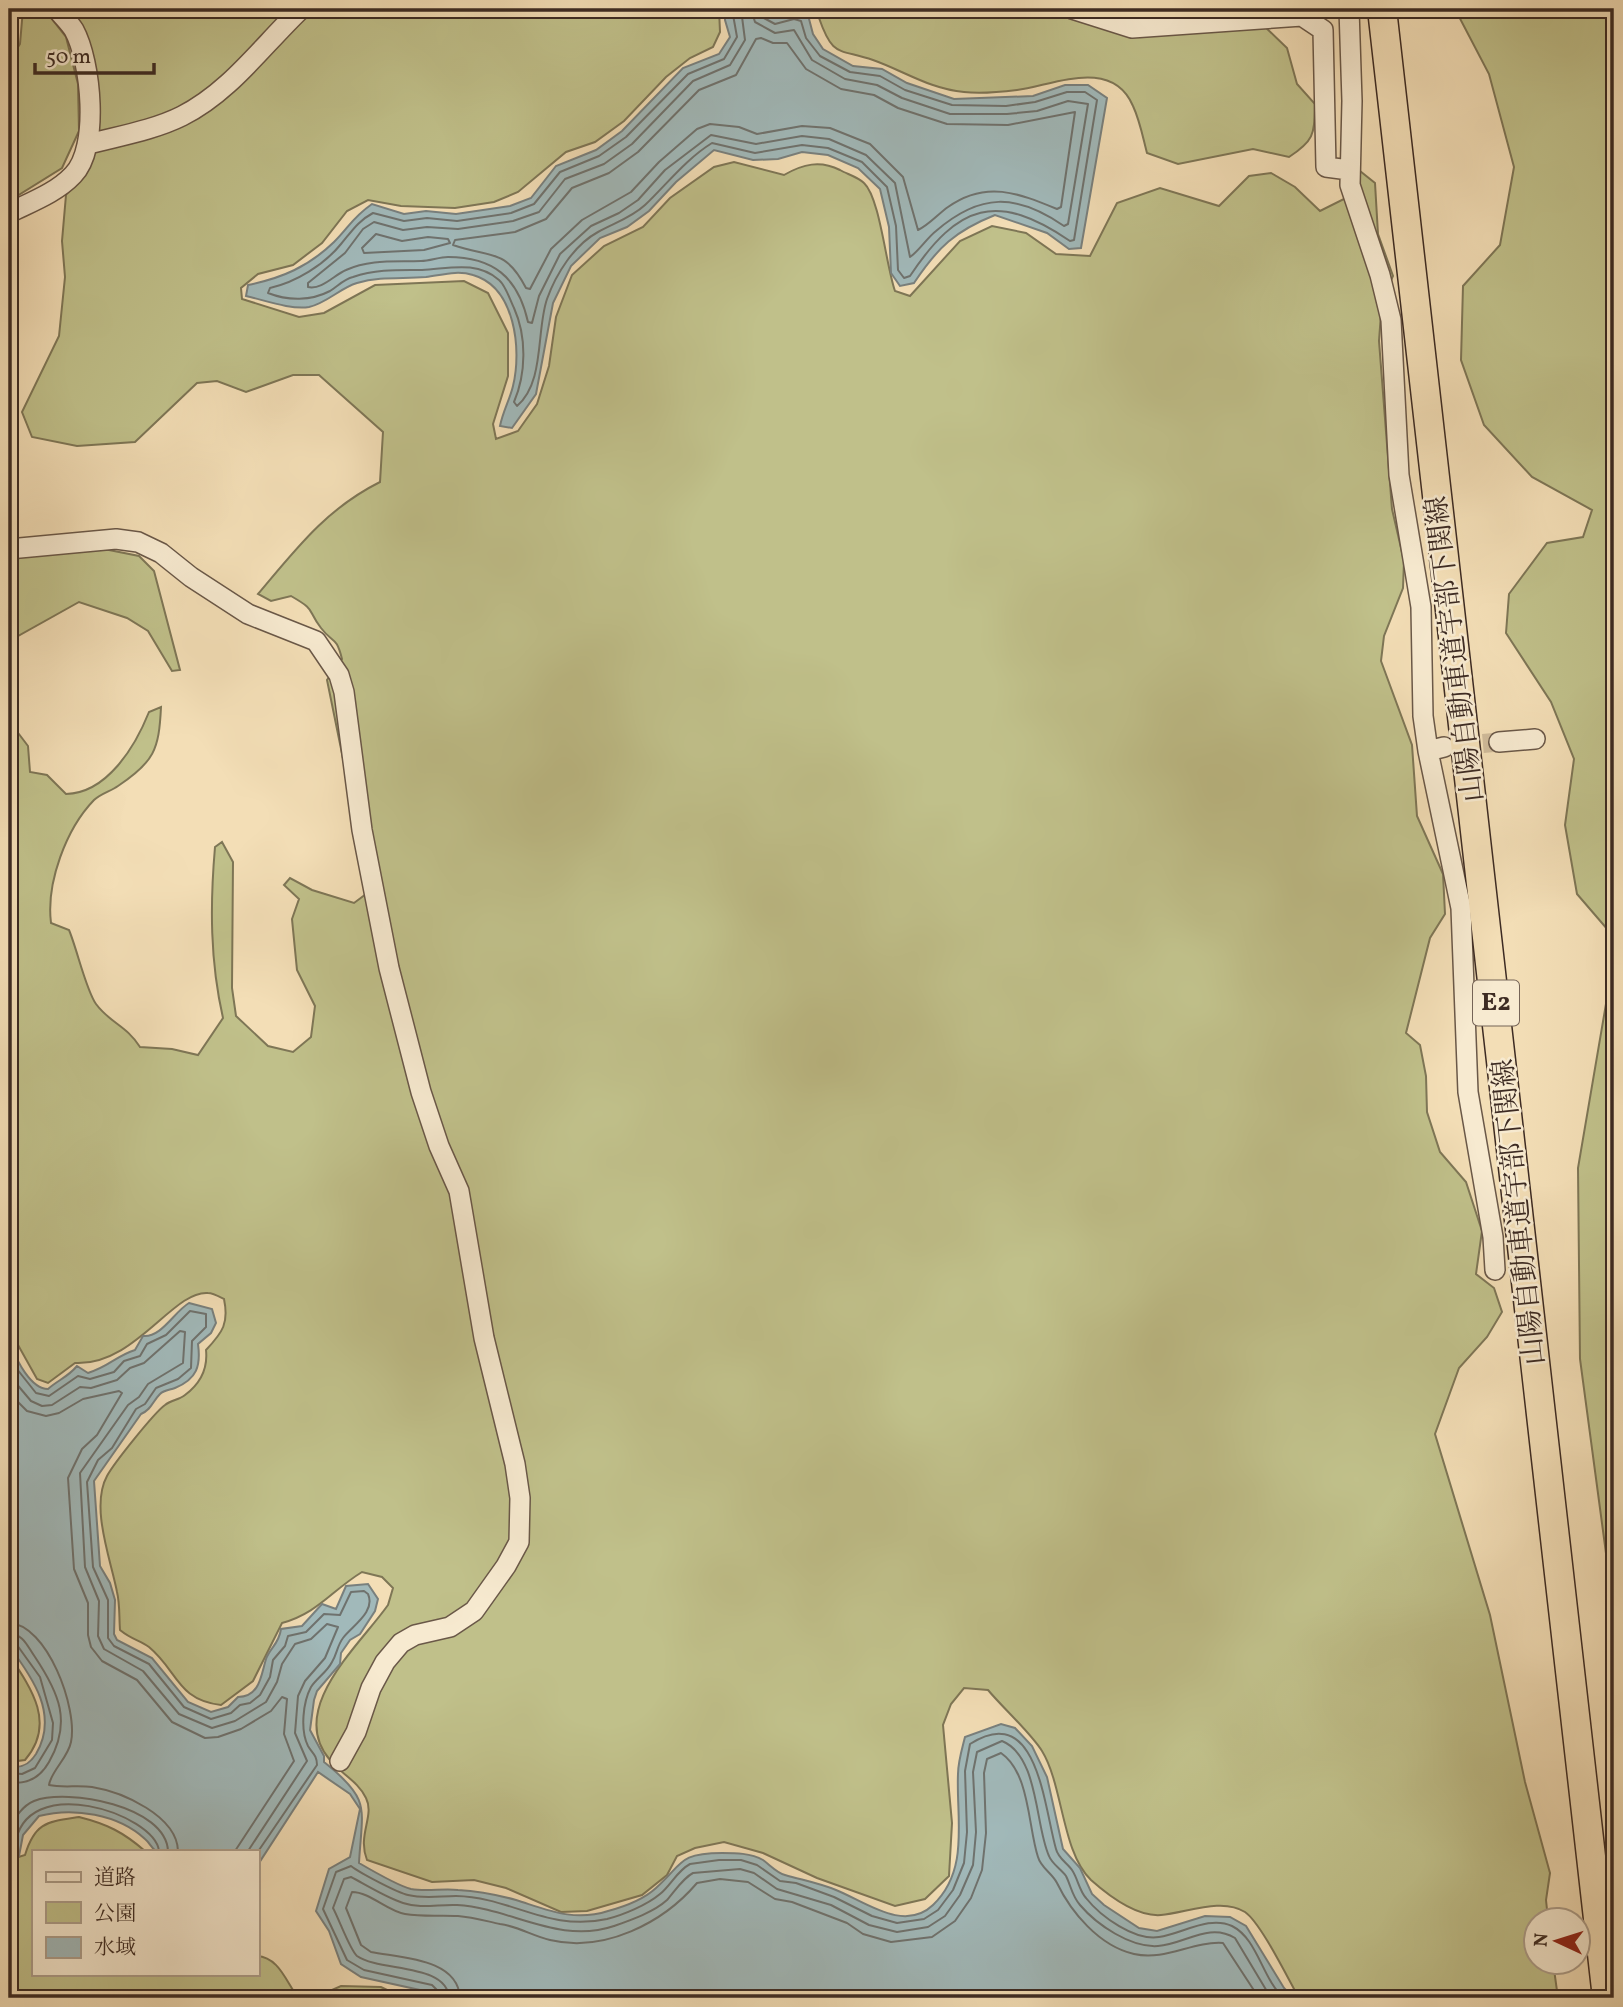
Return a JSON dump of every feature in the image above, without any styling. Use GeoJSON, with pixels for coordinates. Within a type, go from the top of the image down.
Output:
{"type":"FeatureCollection","features":[{"type":"Feature","properties":{"kind":"highway","name":"山陽自動車道宇部下関線"},"geometry":{"type":"LineString","coordinates":[[1382,9],[1607,1998]]}},
{"type":"Feature","properties":{"kind":"street"},"geometry":{"type":"LineString","coordinates":[[9,213],[57,189],[74,174],[89,144],[91,119],[86,74],[75,31],[57,9]]}},
{"type":"Feature","properties":{"kind":"street"},"geometry":{"type":"LineString","coordinates":[[89,144],[180,117],[206,101],[247,65],[301,9]]}},
{"type":"Feature","properties":{"kind":"street"},"geometry":{"type":"LineString","coordinates":[[1072,9],[1132,28],[1302,16],[1323,30],[1326,167],[1349,170]]}},
{"type":"Feature","properties":{"kind":"street"},"geometry":{"type":"LineString","coordinates":[[1349,9],[1352,101],[1349,170],[1352,194],[1380,275],[1391,320],[1399,475],[1421,607],[1423,716],[1436,749],[1461,908],[1468,1093],[1493,1237],[1494,1270]]}},
{"type":"Feature","properties":{"kind":"street"},"geometry":{"type":"LineString","coordinates":[[9,550],[116,539],[138,542],[161,553],[191,578],[248,614],[316,641],[339,675],[344,692],[360,817],[389,968],[421,1092],[439,1146],[459,1191],[484,1338],[515,1464],[520,1498],[519,1542],[506,1566],[468,1616],[450,1627],[415,1635],[401,1643],[376,1679],[365,1713],[341,1760]]}},
{"type":"Feature","properties":{"kind":"street"},"geometry":{"type":"LineString","coordinates":[[1499,742],[1535,739]]}},
{"type":"Feature","properties":{"kind":"green space"},"geometry":{"type":"Polygon","coordinates":[[[23,9],[44,9],[66,37],[78,84],[79,131],[62,168],[9,201],[9,61],[20,44],[23,9]]]}},
{"type":"Feature","properties":{"kind":"green space"},"geometry":{"type":"Polygon","coordinates":[[[65,9],[719,9],[720,32],[713,47],[690,58],[666,77],[624,121],[595,142],[566,152],[518,192],[494,202],[455,208],[401,206],[368,200],[347,211],[322,243],[293,265],[258,274],[241,288],[242,299],[299,317],[324,313],[375,285],[464,281],[488,293],[508,333],[508,376],[493,424],[496,439],[518,431],[537,404],[549,366],[556,317],[572,275],[604,246],[643,227],[670,198],[714,167],[734,162],[784,175],[798,168],[819,164],[833,167],[859,179],[870,191],[874,203],[895,291],[910,296],[960,241],[992,226],[1026,233],[1056,254],[1090,256],[1117,203],[1160,188],[1219,206],[1249,176],[1271,173],[1295,187],[1320,211],[1344,199],[1360,171],[1375,183],[1378,234],[1393,276],[1382,300],[1379,341],[1392,509],[1404,561],[1403,588],[1384,636],[1381,661],[1412,745],[1417,816],[1443,874],[1445,914],[1430,938],[1406,1033],[1420,1045],[1426,1076],[1427,1112],[1440,1152],[1466,1182],[1482,1231],[1476,1274],[1494,1288],[1502,1312],[1487,1337],[1459,1368],[1435,1434],[1490,1615],[1525,1782],[1550,1873],[1547,1906],[1522,1906],[1522,1976],[1555,1976],[1558,1998],[1299,1998],[1266,1939],[1245,1912],[1226,1906],[1215,1906],[1152,1915],[1123,1904],[1091,1880],[1081,1868],[1068,1836],[1049,1765],[1042,1751],[988,1690],[964,1688],[951,1704],[943,1725],[952,1823],[949,1876],[925,1899],[895,1906],[817,1878],[763,1853],[724,1842],[695,1848],[677,1856],[667,1875],[642,1895],[587,1911],[561,1912],[506,1888],[474,1880],[432,1882],[367,1860],[364,1851],[369,1812],[366,1798],[359,1787],[330,1760],[319,1740],[317,1720],[322,1699],[332,1678],[388,1605],[393,1588],[382,1577],[362,1572],[315,1607],[282,1623],[253,1681],[221,1705],[195,1697],[179,1683],[149,1647],[120,1630],[118,1597],[103,1534],[102,1489],[111,1470],[152,1418],[167,1403],[185,1395],[195,1386],[206,1363],[206,1350],[217,1338],[226,1315],[224,1299],[208,1293],[195,1295],[116,1353],[97,1361],[75,1363],[48,1383],[37,1379],[13,1336],[14,1317],[9,1302],[9,721],[28,746],[30,772],[47,775],[66,794],[81,792],[107,777],[127,753],[149,712],[161,707],[156,745],[147,762],[115,788],[94,800],[67,841],[55,874],[50,907],[51,923],[69,930],[96,1004],[130,1034],[140,1047],[172,1049],[198,1055],[223,1018],[213,954],[212,912],[215,847],[222,842],[233,862],[232,988],[236,1016],[268,1046],[293,1052],[311,1037],[315,1006],[297,970],[292,919],[299,899],[284,885],[290,878],[312,890],[354,903],[366,894],[361,847],[327,680],[342,659],[340,651],[305,605],[291,596],[271,601],[258,594],[328,517],[380,482],[383,432],[319,375],[293,375],[246,392],[217,381],[197,383],[135,442],[77,446],[32,437],[22,412],[59,336],[65,277],[62,241],[66,195],[88,166],[98,135],[65,9]]]}},
{"type":"Feature","properties":{"kind":"green space"},"geometry":{"type":"Polygon","coordinates":[[[800,9],[1239,9],[1235,19],[1259,21],[1287,48],[1297,84],[1315,104],[1313,129],[1304,146],[1289,157],[1253,149],[1178,164],[1147,153],[1133,106],[1124,91],[1111,82],[1097,78],[1081,78],[1017,90],[977,93],[952,90],[873,60],[838,50],[828,40],[819,18],[800,9]]]}},
{"type":"Feature","properties":{"kind":"green space"},"geometry":{"type":"Polygon","coordinates":[[[1455,9],[1614,9],[1614,937],[1577,894],[1565,825],[1574,759],[1551,702],[1506,633],[1509,594],[1547,543],[1583,537],[1592,510],[1532,477],[1484,425],[1461,360],[1463,286],[1500,245],[1514,167],[1489,74],[1455,9]]]}},
{"type":"Feature","properties":{"kind":"green space"},"geometry":{"type":"Polygon","coordinates":[[[104,549],[139,556],[154,571],[180,670],[172,671],[148,631],[127,618],[79,602],[9,641],[9,557],[104,549]]]}},
{"type":"Feature","properties":{"kind":"green space"},"geometry":{"type":"Polygon","coordinates":[[[1614,957],[1614,1613],[1580,1359],[1578,1168],[1614,957]]]}},
{"type":"Feature","properties":{"kind":"green space"},"geometry":{"type":"Polygon","coordinates":[[[9,1655],[26,1681],[40,1720],[34,1747],[25,1760],[9,1762],[9,1655]]]}},
{"type":"Feature","properties":{"kind":"green space"},"geometry":{"type":"Polygon","coordinates":[[[79,1817],[98,1823],[114,1829],[144,1850],[32,1850],[32,1976],[259,1976],[259,1956],[274,1964],[293,1990],[316,1997],[341,1986],[381,1987],[404,1998],[9,1998],[9,1860],[25,1855],[38,1830],[58,1820],[79,1817]]]}},
{"type":"Feature","properties":{"kind":"water"},"geometry":{"type":"Polygon","coordinates":[[[725,9],[761,9],[777,17],[794,12],[808,15],[813,34],[823,49],[853,66],[882,69],[907,83],[954,99],[1033,96],[1065,85],[1088,85],[1107,98],[1081,248],[1069,249],[1047,233],[995,215],[958,234],[931,259],[914,283],[900,286],[891,273],[889,227],[880,189],[858,168],[828,155],[802,152],[778,159],[753,160],[714,150],[676,182],[649,211],[627,227],[600,238],[571,266],[553,303],[536,394],[512,428],[500,426],[516,371],[512,321],[498,292],[473,275],[450,273],[375,279],[351,285],[322,302],[302,308],[246,296],[248,285],[283,275],[314,258],[372,204],[404,214],[426,211],[456,214],[510,206],[531,198],[556,166],[596,150],[622,131],[683,68],[719,54],[730,37],[725,9]]]}},
{"type":"Feature","properties":{"kind":"water"},"geometry":{"type":"Polygon","coordinates":[[[189,1303],[212,1309],[216,1323],[211,1333],[198,1344],[199,1359],[196,1371],[182,1384],[162,1393],[150,1408],[141,1414],[94,1481],[100,1566],[110,1583],[115,1600],[114,1634],[117,1640],[152,1658],[188,1702],[211,1712],[228,1707],[238,1697],[255,1689],[281,1629],[302,1626],[322,1604],[336,1609],[346,1586],[368,1584],[378,1599],[375,1611],[360,1634],[350,1640],[341,1653],[340,1664],[317,1691],[310,1730],[324,1756],[324,1762],[350,1786],[361,1806],[359,1863],[411,1889],[480,1892],[550,1911],[584,1915],[614,1909],[639,1899],[656,1888],[677,1866],[689,1858],[708,1854],[743,1854],[763,1860],[782,1874],[830,1888],[884,1912],[910,1916],[922,1913],[945,1891],[957,1860],[958,1769],[965,1737],[1001,1724],[1015,1728],[1032,1746],[1047,1777],[1063,1849],[1080,1868],[1092,1894],[1139,1928],[1157,1931],[1205,1916],[1230,1917],[1246,1926],[1284,1988],[1294,1998],[436,1998],[429,1992],[361,1977],[341,1964],[329,1931],[316,1911],[329,1869],[350,1857],[360,1809],[350,1794],[318,1772],[259,1863],[259,1850],[155,1850],[134,1830],[109,1818],[66,1812],[39,1816],[23,1835],[19,1856],[9,1854],[9,1766],[21,1766],[33,1758],[45,1725],[40,1697],[27,1671],[9,1646],[9,1343],[35,1384],[48,1389],[77,1366],[88,1373],[135,1350],[143,1336],[150,1336],[162,1329],[189,1303]]]}},
{"type":"Feature","properties":{"kind":"tunnel"},"geometry":{"type":"LineString","coordinates":[[1454,746],[1499,742]]}}]}
